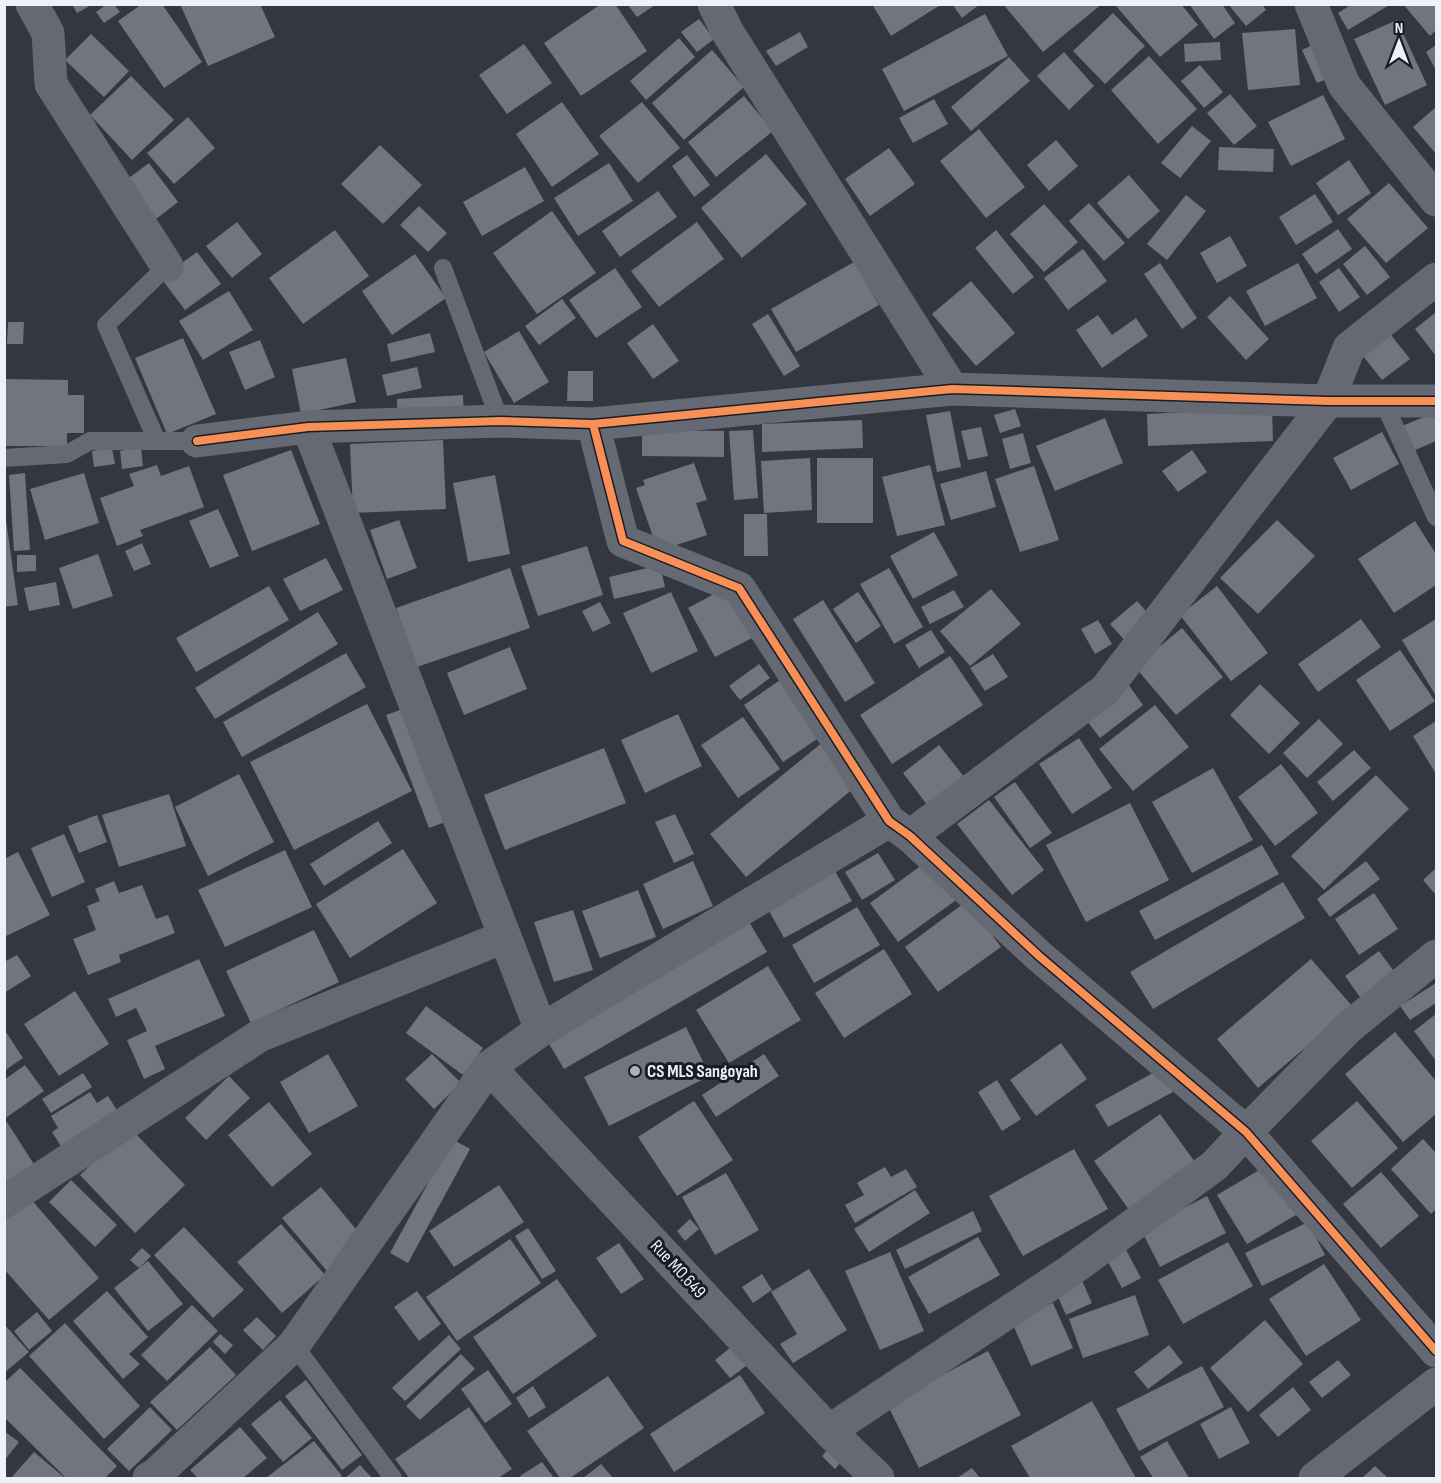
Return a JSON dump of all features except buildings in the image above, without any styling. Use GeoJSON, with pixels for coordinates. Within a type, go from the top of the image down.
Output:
{"type":"FeatureCollection","features":[{"type":"Feature","properties":{"kind":"street"},"geometry":{"type":"LineString","coordinates":[[32,4],[48,33],[51,84],[167,266]]}},
{"type":"Feature","properties":{"kind":"street"},"geometry":{"type":"LineString","coordinates":[[714,4],[727,31],[952,389]]}},
{"type":"Feature","properties":{"kind":"street"},"geometry":{"type":"LineString","coordinates":[[1311,4],[1344,86],[1437,200]]}},
{"type":"Feature","properties":{"kind":"street"},"geometry":{"type":"LineString","coordinates":[[149,1479],[294,1346],[495,1063],[541,1030],[899,828],[1105,690],[1328,401],[1348,348],[1437,279]]}},
{"type":"Feature","properties":{"kind":"street"},"geometry":{"type":"LineString","coordinates":[[197,441],[308,427],[500,421],[593,424],[952,389],[1328,401],[1437,401]]}},
{"type":"Feature","properties":{"kind":"street"},"geometry":{"type":"LineString","coordinates":[[593,424],[623,541],[739,588],[899,828],[1040,956],[1246,1132],[1437,1351]]}},
{"type":"Feature","properties":{"kind":"street"},"geometry":{"type":"LineString","coordinates":[[308,427],[541,1030]]}},
{"type":"Feature","properties":{"kind":"street"},"geometry":{"type":"LineString","coordinates":[[4,1202],[259,1036],[504,937]]}},
{"type":"Feature","properties":{"kind":"street"},"geometry":{"type":"LineString","coordinates":[[830,1431],[1077,1266],[1215,1166],[1348,1028],[1437,956]]}},
{"type":"Feature","properties":{"kind":"street","name":"Rue MO.649"},"geometry":{"type":"LineString","coordinates":[[495,1063],[830,1431],[878,1479]]}},
{"type":"Feature","properties":{"kind":"street"},"geometry":{"type":"LineString","coordinates":[[1315,1479],[1437,1384]]}},
{"type":"Feature","properties":{"kind":"lane"},"geometry":{"type":"LineString","coordinates":[[157,441],[106,325],[167,266]]}},
{"type":"Feature","properties":{"kind":"lane"},"geometry":{"type":"LineString","coordinates":[[443,268],[500,421]]}},
{"type":"Feature","properties":{"kind":"lane"},"geometry":{"type":"LineString","coordinates":[[1383,401],[1437,517]]}},
{"type":"Feature","properties":{"kind":"lane"},"geometry":{"type":"LineString","coordinates":[[4,458],[67,454],[90,441],[197,441]]}},
{"type":"Feature","properties":{"kind":"lane"},"geometry":{"type":"LineString","coordinates":[[294,1346],[393,1479]]}},
{"type":"Feature","properties":{"kind":"cycle path"},"geometry":{"type":"LineString","coordinates":[[197,441],[308,427],[500,421],[593,424],[952,389],[1328,401],[1436,401]]}},
{"type":"Feature","properties":{"kind":"cycle path"},"geometry":{"type":"LineString","coordinates":[[593,424],[623,541],[739,588],[889,821],[910,836],[1039,956],[1246,1132],[1436,1351]]}},
{"type":"Feature","properties":{"kind":"place","name":"CS MLS Sangoyah"},"geometry":{"type":"Point","coordinates":[635,1071]}}]}
